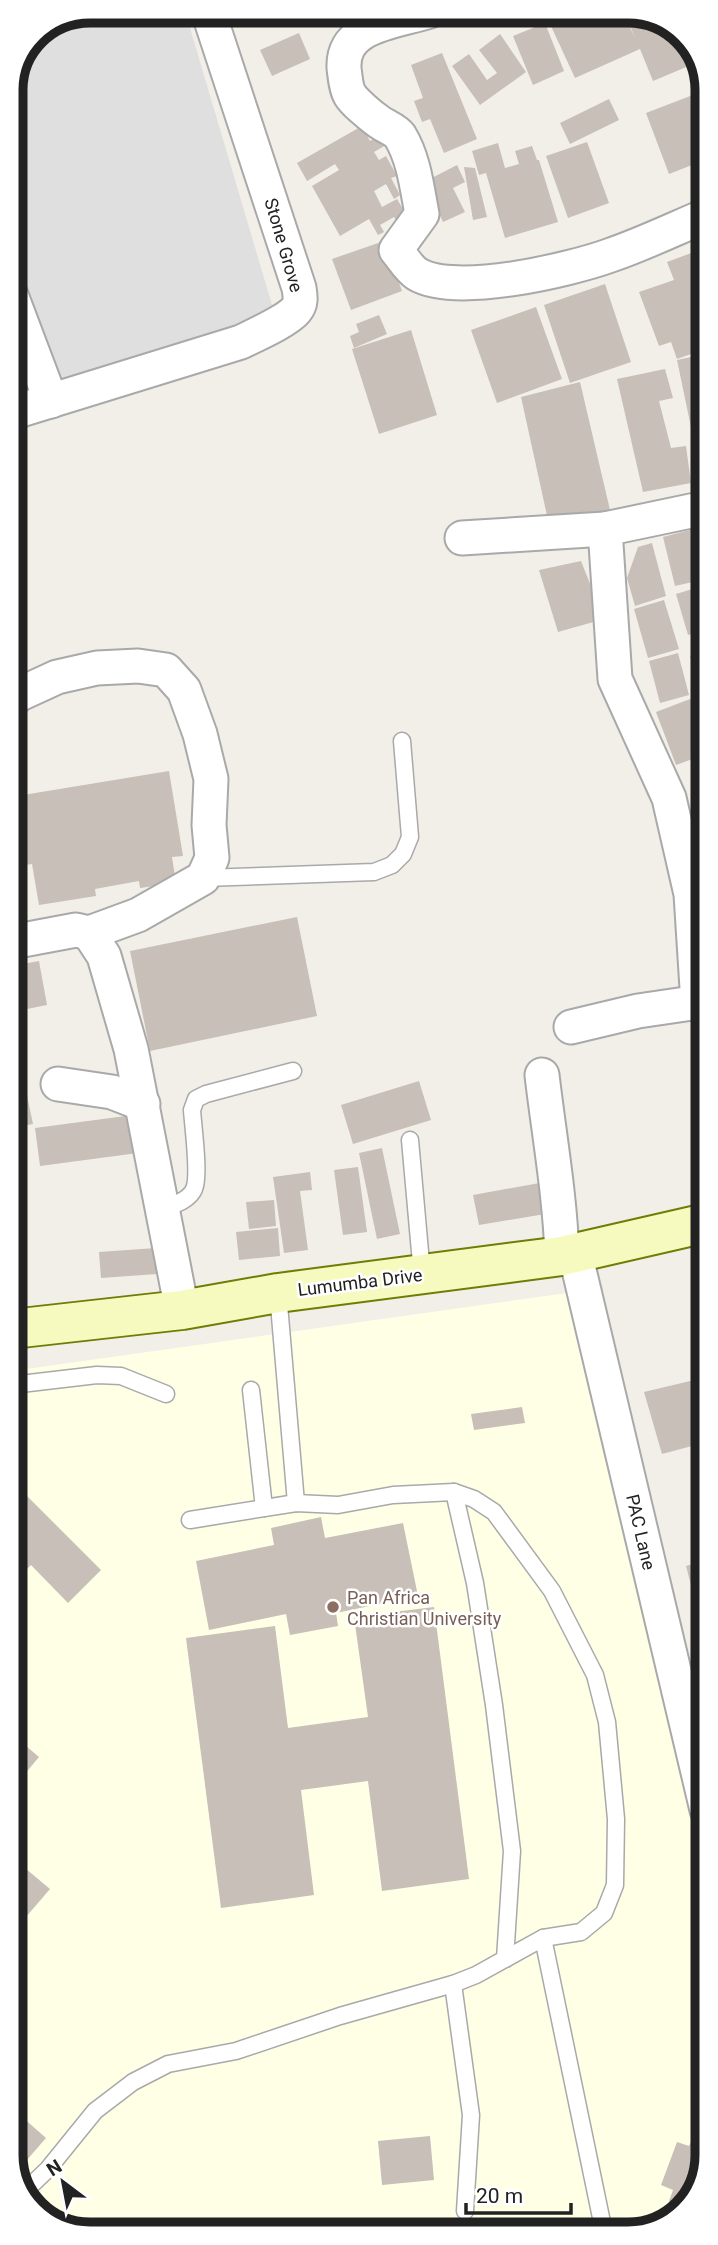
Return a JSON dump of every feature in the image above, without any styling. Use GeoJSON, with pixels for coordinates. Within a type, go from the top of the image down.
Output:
{"type":"FeatureCollection","features":[{"type":"Feature","properties":{"kind":"street","name":"Stone Grove"},"geometry":{"type":"LineString","coordinates":[[23,409],[242,342],[271,328],[296,311],[301,299],[271,198],[212,23]]}},
{"type":"Feature","properties":{"kind":"street"},"geometry":{"type":"LineString","coordinates":[[385,23],[352,40],[344,57],[345,72],[349,95],[376,120],[399,134],[413,167],[422,214],[396,250],[416,273],[444,284],[489,282],[553,271],[610,256],[695,220]]}},
{"type":"Feature","properties":{"kind":"street"},"geometry":{"type":"LineString","coordinates":[[23,327],[51,401]]}},
{"type":"Feature","properties":{"kind":"street"},"geometry":{"type":"LineString","coordinates":[[462,538],[605,530],[695,510]]}},
{"type":"Feature","properties":{"kind":"street"},"geometry":{"type":"LineString","coordinates":[[605,530],[615,679],[669,798],[691,894],[695,933]]}},
{"type":"Feature","properties":{"kind":"street"},"geometry":{"type":"LineString","coordinates":[[23,693],[57,677],[97,668],[138,666],[166,670],[184,690],[200,734],[211,779],[209,825],[212,858],[202,878],[138,915],[89,933],[76,930],[23,940]]}},
{"type":"Feature","properties":{"kind":"street"},"geometry":{"type":"LineString","coordinates":[[89,933],[104,956],[131,1049],[182,1310]]}},
{"type":"Feature","properties":{"kind":"street"},"geometry":{"type":"LineString","coordinates":[[571,1027],[638,1011],[695,1003]]}},
{"type":"Feature","properties":{"kind":"street","name":"PAC Lane"},"geometry":{"type":"LineString","coordinates":[[542,1074],[549,1139],[569,1255],[695,1760]]}},
{"type":"Feature","properties":{"kind":"street"},"geometry":{"type":"LineString","coordinates":[[58,1084],[112,1092],[143,1104]]}},
{"type":"Feature","properties":{"kind":"street","name":"Lumumba Drive"},"geometry":{"type":"LineString","coordinates":[[23,1328],[182,1310],[278,1293],[569,1255],[695,1226]]}},
{"type":"Feature","properties":{"kind":"lane"},"geometry":{"type":"LineString","coordinates":[[202,878],[374,872],[392,865],[403,854],[410,837],[402,741]]}},
{"type":"Feature","properties":{"kind":"lane"},"geometry":{"type":"LineString","coordinates":[[162,1210],[186,1199],[194,1189],[196,1178],[192,1110],[196,1100],[206,1094],[293,1071]]}},
{"type":"Feature","properties":{"kind":"lane"},"geometry":{"type":"LineString","coordinates":[[410,1140],[422,1274]]}},
{"type":"Feature","properties":{"kind":"lane"},"geometry":{"type":"LineString","coordinates":[[278,1293],[296,1503]]}},
{"type":"Feature","properties":{"kind":"lane"},"geometry":{"type":"LineString","coordinates":[[23,1384],[121,1376],[166,1394]]}},
{"type":"Feature","properties":{"kind":"lane"},"geometry":{"type":"LineString","coordinates":[[251,1390],[264,1508]]}},
{"type":"Feature","properties":{"kind":"lane"},"geometry":{"type":"LineString","coordinates":[[454,1492],[477,1597],[512,1851],[505,1959]]}},
{"type":"Feature","properties":{"kind":"lane"},"geometry":{"type":"LineString","coordinates":[[30,2186],[48,2169],[95,2110],[133,2082],[167,2064],[236,2050],[476,1975],[542,1938],[581,1933],[604,1913],[615,1885],[616,1819],[607,1722],[595,1675],[552,1591],[494,1512],[474,1499],[454,1492],[393,1496],[338,1505],[296,1503],[190,1520]]}},
{"type":"Feature","properties":{"kind":"lane"},"geometry":{"type":"LineString","coordinates":[[542,1938],[602,2222]]}},
{"type":"Feature","properties":{"kind":"lane"},"geometry":{"type":"LineString","coordinates":[[453,1984],[471,2115],[465,2211]]}},
{"type":"Feature","properties":{"kind":"shaded area"},"geometry":{"type":"Polygon","coordinates":[[[189,23],[275,315],[23,403],[23,90],[28,64],[42,42],[64,28],[77,24],[189,23]]]}},
{"type":"Feature","properties":{"kind":"shaded area","name":"Pan Africa Christian University"},"geometry":{"type":"Polygon","coordinates":[[[581,1291],[695,1791],[695,2164],[686,2189],[672,2206],[658,2215],[637,2222],[86,2222],[64,2217],[39,2199],[28,2181],[23,2164],[23,1369],[581,1291]]]}},
{"type":"Feature","properties":{"kind":"building"},"geometry":{"type":"Polygon","coordinates":[[[545,23],[564,71],[533,85],[513,36],[545,23]]]}},
{"type":"Feature","properties":{"kind":"building"},"geometry":{"type":"Polygon","coordinates":[[[550,23],[628,23],[635,38],[629,23],[650,26],[676,42],[690,65],[653,81],[640,49],[575,78],[550,23]]]}},
{"type":"Feature","properties":{"kind":"building"},"geometry":{"type":"Polygon","coordinates":[[[299,33],[310,59],[272,76],[260,50],[299,33]]]}},
{"type":"Feature","properties":{"kind":"building"},"geometry":{"type":"Polygon","coordinates":[[[500,34],[526,72],[480,105],[452,66],[469,54],[487,80],[497,73],[479,50],[500,34]]]}},
{"type":"Feature","properties":{"kind":"building"},"geometry":{"type":"Polygon","coordinates":[[[442,53],[477,139],[444,153],[430,119],[422,122],[414,101],[423,98],[411,65],[442,53]]]}},
{"type":"Feature","properties":{"kind":"building"},"geometry":{"type":"Polygon","coordinates":[[[695,94],[695,164],[669,174],[646,113],[695,94]]]}},
{"type":"Feature","properties":{"kind":"building"},"geometry":{"type":"Polygon","coordinates":[[[609,99],[619,120],[570,144],[560,123],[609,99]]]}},
{"type":"Feature","properties":{"kind":"building"},"geometry":{"type":"Polygon","coordinates":[[[362,126],[370,141],[380,135],[386,145],[374,152],[379,160],[386,156],[397,176],[391,178],[400,195],[394,199],[386,184],[374,191],[382,207],[397,199],[411,223],[401,229],[394,217],[380,225],[384,232],[378,235],[369,219],[340,236],[312,186],[339,170],[335,164],[307,181],[297,163],[362,126]]]}},
{"type":"Feature","properties":{"kind":"building"},"geometry":{"type":"Polygon","coordinates":[[[587,142],[609,203],[568,218],[546,156],[587,142]]]}},
{"type":"Feature","properties":{"kind":"building"},"geometry":{"type":"Polygon","coordinates":[[[498,143],[505,168],[519,164],[515,151],[532,146],[558,222],[505,238],[486,173],[479,175],[472,151],[498,143]]]}},
{"type":"Feature","properties":{"kind":"building"},"geometry":{"type":"Polygon","coordinates":[[[457,165],[465,182],[453,188],[465,212],[443,222],[424,182],[457,165]]]}},
{"type":"Feature","properties":{"kind":"building"},"geometry":{"type":"Polygon","coordinates":[[[464,167],[475,168],[487,217],[473,220],[464,167]]]}},
{"type":"Feature","properties":{"kind":"building"},"geometry":{"type":"Polygon","coordinates":[[[384,241],[402,291],[351,310],[332,259],[384,241]]]}},
{"type":"Feature","properties":{"kind":"building"},"geometry":{"type":"Polygon","coordinates":[[[694,252],[695,255],[695,353],[677,359],[671,342],[659,346],[639,292],[674,280],[667,262],[694,252]]]}},
{"type":"Feature","properties":{"kind":"building"},"geometry":{"type":"Polygon","coordinates":[[[605,284],[631,362],[570,383],[544,305],[605,284]]]}},
{"type":"Feature","properties":{"kind":"building"},"geometry":{"type":"Polygon","coordinates":[[[536,307],[562,379],[497,403],[471,330],[536,307]]]}},
{"type":"Feature","properties":{"kind":"building"},"geometry":{"type":"Polygon","coordinates":[[[379,315],[387,334],[354,348],[350,336],[359,332],[356,324],[379,315]]]}},
{"type":"Feature","properties":{"kind":"building"},"geometry":{"type":"Polygon","coordinates":[[[411,330],[437,415],[379,434],[352,349],[411,330]]]}},
{"type":"Feature","properties":{"kind":"building"},"geometry":{"type":"Polygon","coordinates":[[[695,356],[695,447],[677,360],[695,356]]]}},
{"type":"Feature","properties":{"kind":"building"},"geometry":{"type":"Polygon","coordinates":[[[665,369],[673,398],[659,401],[671,448],[686,446],[691,483],[643,492],[617,379],[665,369]]]}},
{"type":"Feature","properties":{"kind":"building"},"geometry":{"type":"Polygon","coordinates":[[[580,382],[610,510],[549,525],[521,397],[580,382]]]}},
{"type":"Feature","properties":{"kind":"building"},"geometry":{"type":"Polygon","coordinates":[[[695,529],[695,581],[675,586],[663,537],[695,529]]]}},
{"type":"Feature","properties":{"kind":"building"},"geometry":{"type":"Polygon","coordinates":[[[652,543],[666,596],[635,606],[627,578],[638,547],[652,543]]]}},
{"type":"Feature","properties":{"kind":"building"},"geometry":{"type":"Polygon","coordinates":[[[581,561],[604,619],[558,632],[539,570],[581,561]]]}},
{"type":"Feature","properties":{"kind":"building"},"geometry":{"type":"Polygon","coordinates":[[[695,588],[695,633],[688,635],[676,594],[695,588]]]}},
{"type":"Feature","properties":{"kind":"building"},"geometry":{"type":"Polygon","coordinates":[[[664,600],[679,649],[648,658],[634,609],[664,600]]]}},
{"type":"Feature","properties":{"kind":"building"},"geometry":{"type":"Polygon","coordinates":[[[678,653],[689,695],[660,703],[649,661],[678,653]]]}},
{"type":"Feature","properties":{"kind":"building"},"geometry":{"type":"Polygon","coordinates":[[[695,655],[695,674],[690,656],[695,655]]]}},
{"type":"Feature","properties":{"kind":"building"},"geometry":{"type":"Polygon","coordinates":[[[695,697],[695,758],[676,765],[656,712],[695,697]]]}},
{"type":"Feature","properties":{"kind":"building"},"geometry":{"type":"Polygon","coordinates":[[[169,771],[183,856],[172,857],[176,883],[140,888],[139,881],[95,889],[96,896],[39,905],[32,864],[23,865],[23,795],[169,771]]]}},
{"type":"Feature","properties":{"kind":"building"},"geometry":{"type":"Polygon","coordinates":[[[297,917],[317,1016],[150,1051],[130,951],[297,917]]]}},
{"type":"Feature","properties":{"kind":"building"},"geometry":{"type":"Polygon","coordinates":[[[39,961],[47,1005],[23,1010],[23,964],[39,961]]]}},
{"type":"Feature","properties":{"kind":"building"},"geometry":{"type":"Polygon","coordinates":[[[23,1076],[33,1124],[23,1126],[23,1076]]]}},
{"type":"Feature","properties":{"kind":"building"},"geometry":{"type":"Polygon","coordinates":[[[419,1081],[431,1120],[353,1144],[341,1105],[419,1081]]]}},
{"type":"Feature","properties":{"kind":"building"},"geometry":{"type":"Polygon","coordinates":[[[133,1115],[138,1153],[40,1166],[35,1128],[133,1115]]]}},
{"type":"Feature","properties":{"kind":"building"},"geometry":{"type":"Polygon","coordinates":[[[382,1148],[400,1234],[377,1239],[359,1153],[382,1148]]]}},
{"type":"Feature","properties":{"kind":"building"},"geometry":{"type":"Polygon","coordinates":[[[358,1167],[367,1232],[343,1235],[334,1170],[358,1167]]]}},
{"type":"Feature","properties":{"kind":"building"},"geometry":{"type":"Polygon","coordinates":[[[310,1172],[312,1190],[300,1191],[308,1250],[284,1253],[273,1177],[310,1172]]]}},
{"type":"Feature","properties":{"kind":"building"},"geometry":{"type":"Polygon","coordinates":[[[545,1182],[551,1213],[479,1225],[473,1195],[545,1182]]]}},
{"type":"Feature","properties":{"kind":"building"},"geometry":{"type":"Polygon","coordinates":[[[274,1200],[276,1226],[249,1229],[246,1202],[274,1200]]]}},
{"type":"Feature","properties":{"kind":"building"},"geometry":{"type":"Polygon","coordinates":[[[278,1228],[280,1256],[239,1260],[236,1232],[278,1228]]]}},
{"type":"Feature","properties":{"kind":"building"},"geometry":{"type":"Polygon","coordinates":[[[156,1248],[157,1274],[101,1278],[99,1252],[156,1248]]]}},
{"type":"Feature","properties":{"kind":"building"},"geometry":{"type":"Polygon","coordinates":[[[695,1380],[695,1445],[662,1454],[644,1392],[695,1380]]]}},
{"type":"Feature","properties":{"kind":"building"},"geometry":{"type":"Polygon","coordinates":[[[522,1407],[525,1423],[474,1430],[471,1414],[522,1407]]]}},
{"type":"Feature","properties":{"kind":"building"},"geometry":{"type":"Polygon","coordinates":[[[23,1492],[101,1570],[68,1603],[31,1565],[23,1573],[23,1492]]]}},
{"type":"Feature","properties":{"kind":"building"},"geometry":{"type":"Polygon","coordinates":[[[321,1517],[325,1538],[403,1523],[418,1596],[336,1613],[338,1626],[290,1635],[286,1614],[209,1630],[196,1561],[274,1545],[271,1528],[321,1517]]]}},
{"type":"Feature","properties":{"kind":"building"},"geometry":{"type":"Polygon","coordinates":[[[695,1563],[695,1600],[686,1566],[695,1563]]]}},
{"type":"Feature","properties":{"kind":"building"},"geometry":{"type":"Polygon","coordinates":[[[434,1607],[469,1879],[382,1891],[368,1781],[301,1790],[314,1895],[221,1908],[186,1638],[275,1626],[288,1728],[368,1717],[354,1617],[434,1607]]]}},
{"type":"Feature","properties":{"kind":"building"},"geometry":{"type":"Polygon","coordinates":[[[23,1743],[39,1757],[23,1776],[23,1743]]]}},
{"type":"Feature","properties":{"kind":"building"},"geometry":{"type":"Polygon","coordinates":[[[23,1866],[50,1889],[23,1920],[23,1866]]]}},
{"type":"Feature","properties":{"kind":"building"},"geometry":{"type":"Polygon","coordinates":[[[23,2118],[46,2138],[23,2164],[23,2118]]]}},
{"type":"Feature","properties":{"kind":"building"},"geometry":{"type":"Polygon","coordinates":[[[695,2135],[692,2177],[675,2203],[669,2201],[673,2190],[661,2185],[677,2142],[689,2146],[695,2135]]]}},
{"type":"Feature","properties":{"kind":"building"},"geometry":{"type":"Polygon","coordinates":[[[430,2136],[434,2180],[382,2185],[378,2141],[430,2136]]]}},
{"type":"Feature","properties":{"kind":"place","name":"Pan Africa Christian University"},"geometry":{"type":"Point","coordinates":[333,1607]}}]}
